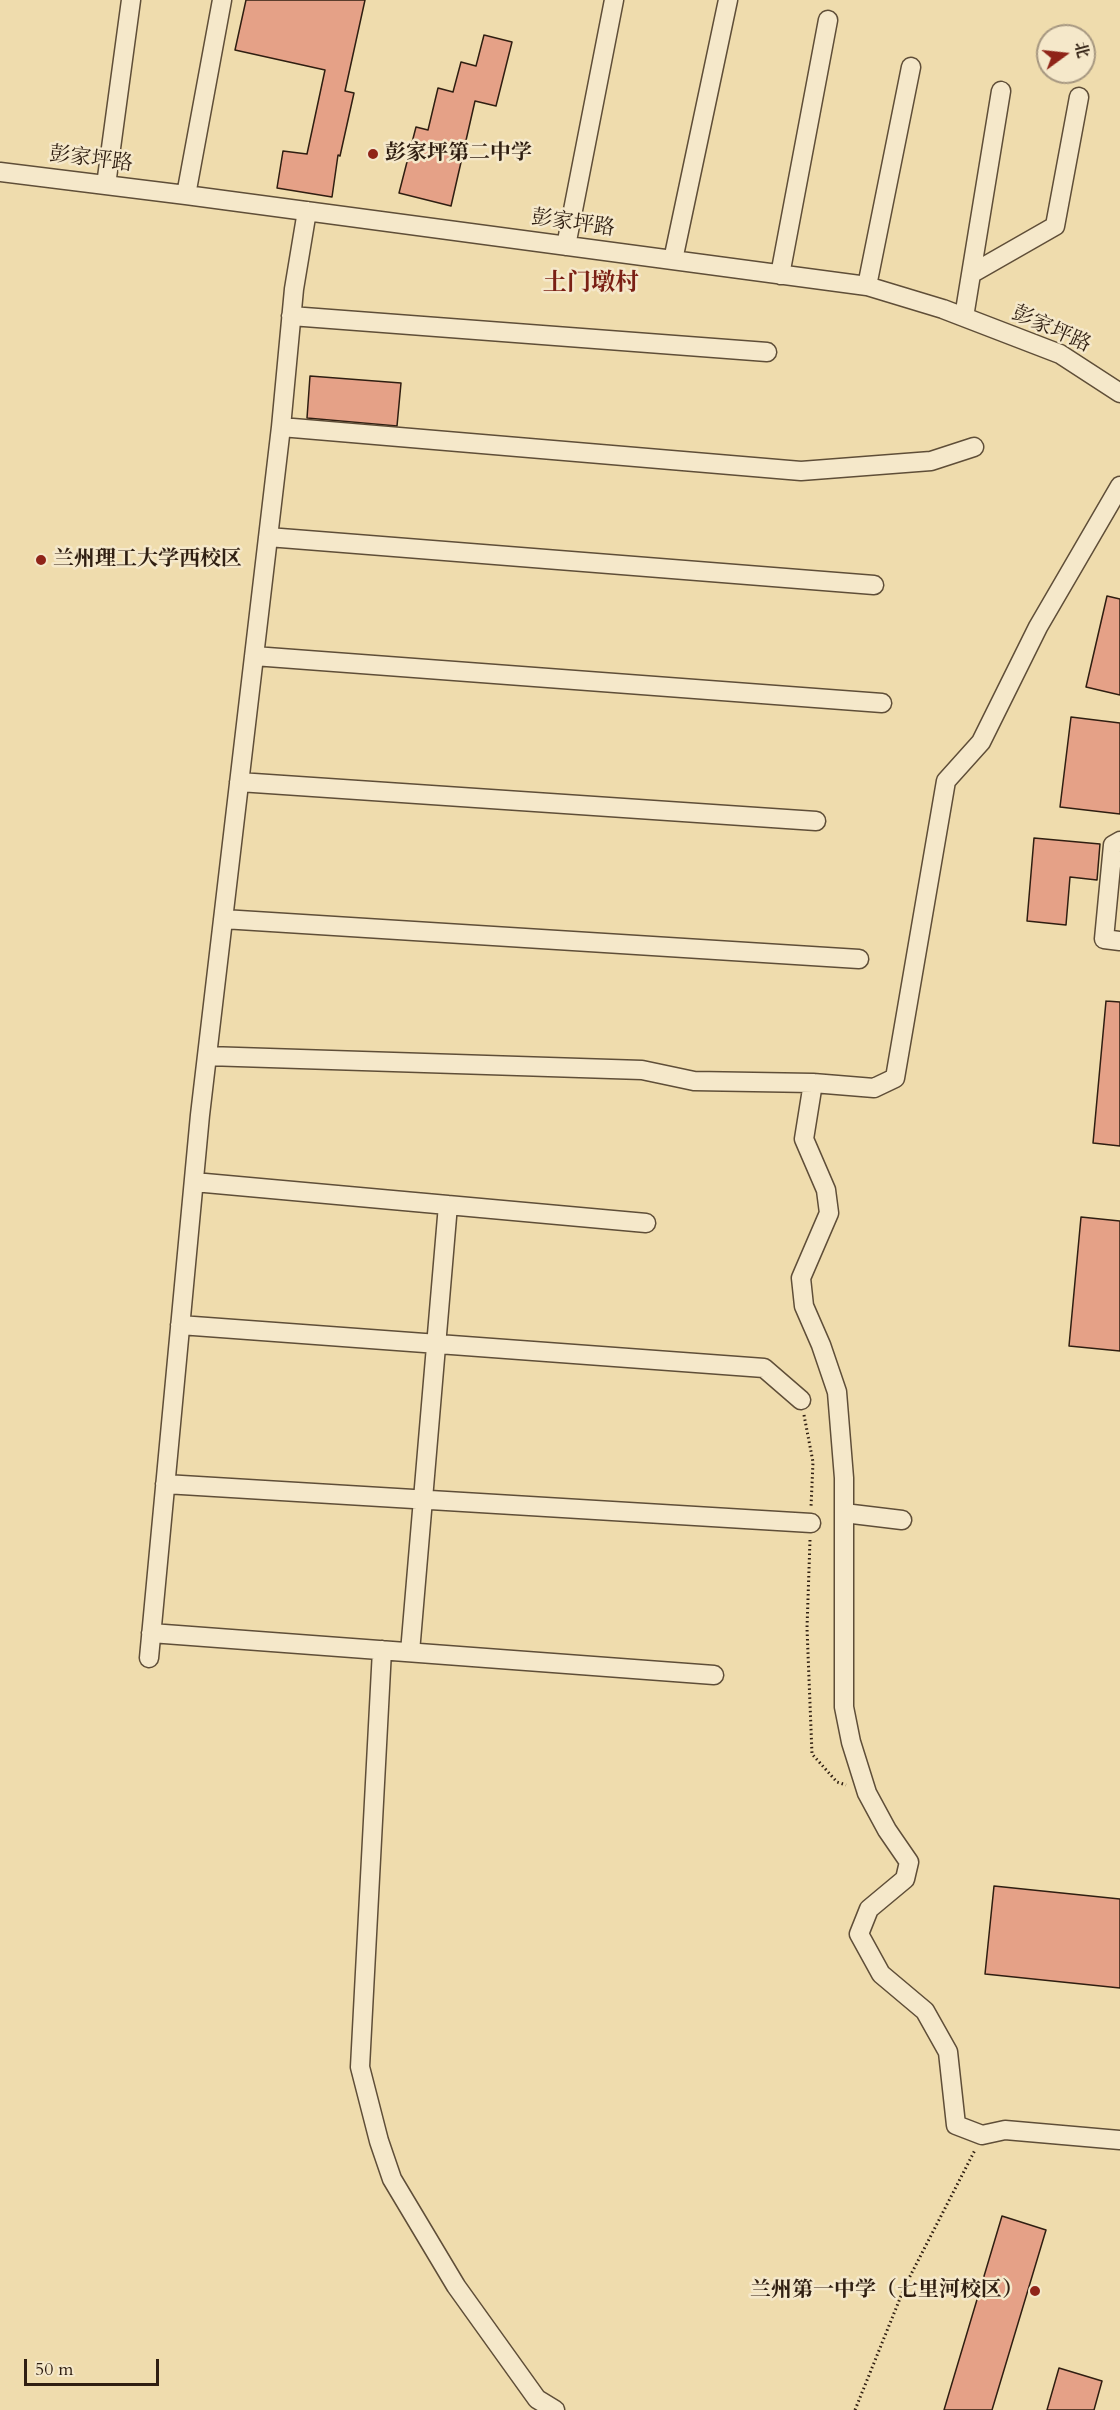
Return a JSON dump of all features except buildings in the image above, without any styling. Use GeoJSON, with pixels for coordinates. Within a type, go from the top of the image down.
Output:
{"type":"FeatureCollection","features":[{"type":"Feature","properties":{"kind":"street"},"geometry":{"type":"LineString","coordinates":[[106,185],[131,0]]}},
{"type":"Feature","properties":{"kind":"street"},"geometry":{"type":"LineString","coordinates":[[186,195],[222,0]]}},
{"type":"Feature","properties":{"kind":"street"},"geometry":{"type":"LineString","coordinates":[[566,246],[614,0]]}},
{"type":"Feature","properties":{"kind":"street"},"geometry":{"type":"LineString","coordinates":[[673,260],[728,0]]}},
{"type":"Feature","properties":{"kind":"street"},"geometry":{"type":"LineString","coordinates":[[780,275],[828,21]]}},
{"type":"Feature","properties":{"kind":"street"},"geometry":{"type":"LineString","coordinates":[[867,286],[911,67]]}},
{"type":"Feature","properties":{"kind":"street"},"geometry":{"type":"LineString","coordinates":[[964,317],[1001,91]]}},
{"type":"Feature","properties":{"kind":"street"},"geometry":{"type":"LineString","coordinates":[[971,274],[1054,226],[1080,97]]}},
{"type":"Feature","properties":{"kind":"street","name":"彭家坪路"},"geometry":{"type":"LineString","coordinates":[[0,172],[867,286],[964,317],[1060,354],[1120,393]]}},
{"type":"Feature","properties":{"kind":"street"},"geometry":{"type":"LineString","coordinates":[[149,1658],[207,1056],[281,427],[291,316],[307,211]]}},
{"type":"Feature","properties":{"kind":"street"},"geometry":{"type":"LineString","coordinates":[[291,316],[767,351]]}},
{"type":"Feature","properties":{"kind":"street"},"geometry":{"type":"LineString","coordinates":[[281,427],[801,471],[931,461],[975,447]]}},
{"type":"Feature","properties":{"kind":"street"},"geometry":{"type":"LineString","coordinates":[[207,1056],[642,1070],[694,1081],[813,1083],[874,1088],[895,1078],[946,781],[981,742],[1038,627],[1120,486]]}},
{"type":"Feature","properties":{"kind":"street"},"geometry":{"type":"LineString","coordinates":[[268,537],[874,585]]}},
{"type":"Feature","properties":{"kind":"street"},"geometry":{"type":"LineString","coordinates":[[254,656],[882,703]]}},
{"type":"Feature","properties":{"kind":"street"},"geometry":{"type":"LineString","coordinates":[[239,782],[816,821]]}},
{"type":"Feature","properties":{"kind":"street"},"geometry":{"type":"LineString","coordinates":[[1120,841],[1113,845],[1104,939],[1120,941]]}},
{"type":"Feature","properties":{"kind":"street"},"geometry":{"type":"LineString","coordinates":[[224,919],[859,959]]}},
{"type":"Feature","properties":{"kind":"street"},"geometry":{"type":"LineString","coordinates":[[813,1083],[811,1107],[804,1139],[826,1191],[829,1213],[801,1278],[804,1306],[821,1345],[837,1392],[844,1478],[844,1707],[851,1742],[867,1793],[887,1830],[909,1862],[905,1879],[870,1909],[859,1934],[881,1974],[925,2011],[948,2052],[956,2126],[982,2135],[1005,2130],[1120,2140]]}},
{"type":"Feature","properties":{"kind":"street"},"geometry":{"type":"LineString","coordinates":[[194,1182],[646,1223]]}},
{"type":"Feature","properties":{"kind":"street"},"geometry":{"type":"LineString","coordinates":[[410,1652],[448,1205]]}},
{"type":"Feature","properties":{"kind":"street"},"geometry":{"type":"LineString","coordinates":[[180,1324],[764,1368],[801,1400]]}},
{"type":"Feature","properties":{"kind":"street"},"geometry":{"type":"LineString","coordinates":[[165,1485],[811,1523]]}},
{"type":"Feature","properties":{"kind":"street"},"geometry":{"type":"LineString","coordinates":[[844,1513],[902,1520]]}},
{"type":"Feature","properties":{"kind":"street"},"geometry":{"type":"LineString","coordinates":[[151,1633],[714,1675]]}},
{"type":"Feature","properties":{"kind":"street"},"geometry":{"type":"LineString","coordinates":[[382,1650],[360,2067],[379,2141],[392,2179],[456,2286],[537,2400],[555,2410]]}},
{"type":"Feature","properties":{"kind":"path"},"geometry":{"type":"LineString","coordinates":[[801,1400],[813,1462],[807,1628],[812,1754],[837,1782],[867,1793]]}},
{"type":"Feature","properties":{"kind":"path"},"geometry":{"type":"LineString","coordinates":[[855,2410],[905,2286],[982,2135]]}},
{"type":"Feature","properties":{"kind":"place","name":"彭家坪第二中学"},"geometry":{"type":"Point","coordinates":[373,154]}},
{"type":"Feature","properties":{"kind":"place","name":"兰州理工大学西校区"},"geometry":{"type":"Point","coordinates":[41,560]}},
{"type":"Feature","properties":{"kind":"place","name":"兰州第一中学（七里河校区）"},"geometry":{"type":"Point","coordinates":[1035,2291]}},
{"type":"Feature","properties":{"kind":"district","name":"土门墩村"},"geometry":{"type":"Point","coordinates":[591,284]}}]}
